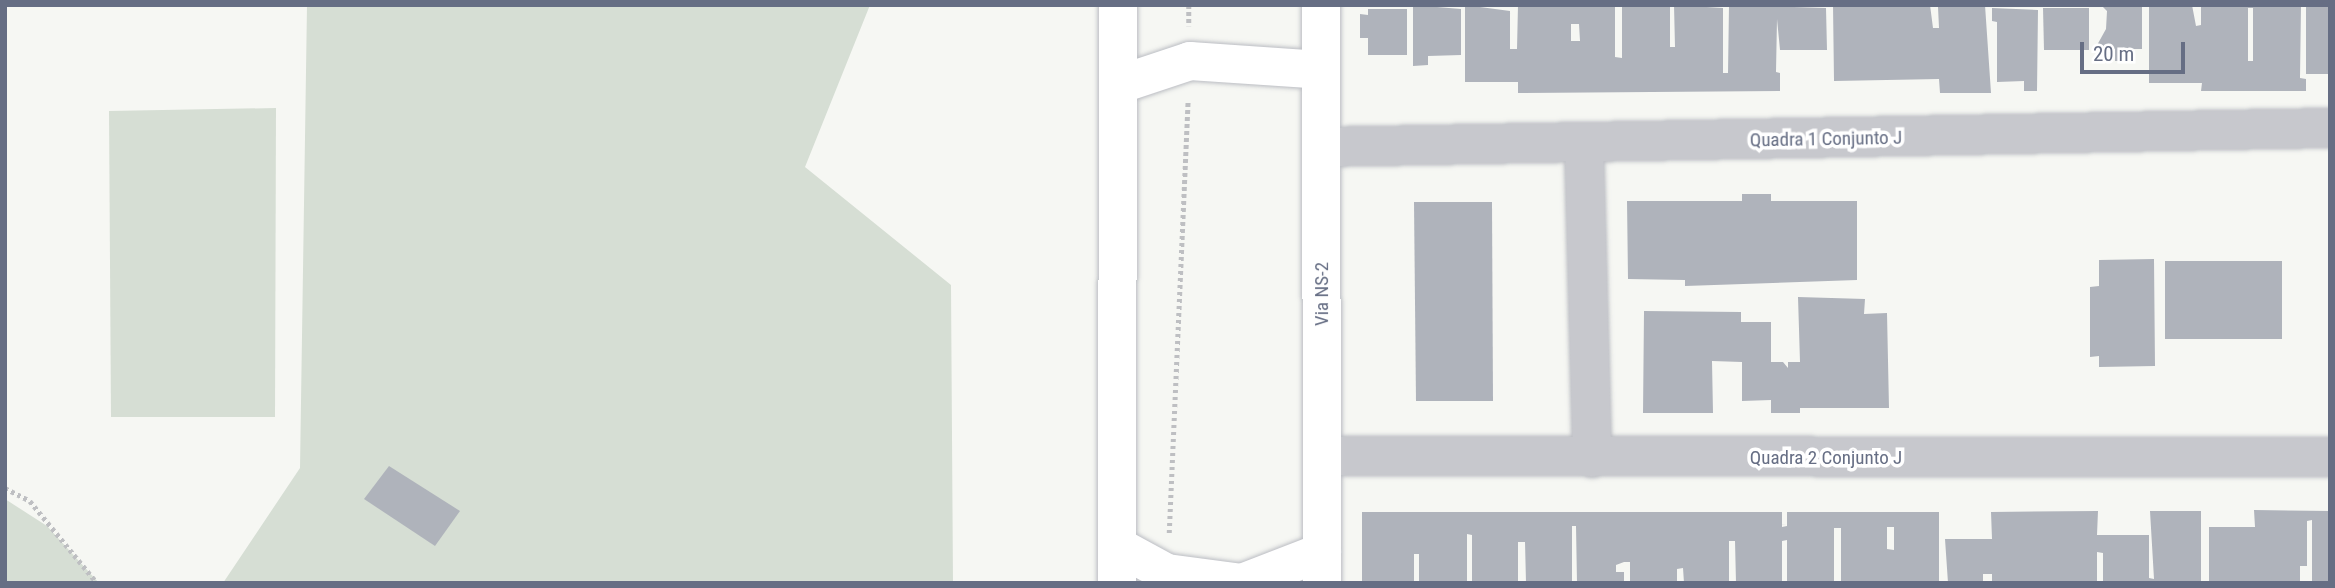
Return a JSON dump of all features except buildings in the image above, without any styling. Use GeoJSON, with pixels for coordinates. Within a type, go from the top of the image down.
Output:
{"type":"FeatureCollection","features":[{"type":"Feature","properties":{"kind":"street"},"geometry":{"type":"LineString","coordinates":[[1118,5],[1117,564],[1242,583],[1322,568]]}},
{"type":"Feature","properties":{"kind":"street","name":"Via NS-2"},"geometry":{"type":"LineString","coordinates":[[1321,5],[1322,568]]}},
{"type":"Feature","properties":{"kind":"street"},"geometry":{"type":"LineString","coordinates":[[1118,85],[1190,61],[1321,71]]}},
{"type":"Feature","properties":{"kind":"street","name":"Quadra 1 Conjunto J"},"geometry":{"type":"LineString","coordinates":[[1321,147],[2330,128]]}},
{"type":"Feature","properties":{"kind":"street"},"geometry":{"type":"LineString","coordinates":[[1584,144],[1592,458]]}},
{"type":"Feature","properties":{"kind":"street","name":"Quadra 2 Conjunto J"},"geometry":{"type":"LineString","coordinates":[[1322,456],[2330,457]]}},
{"type":"Feature","properties":{"kind":"path"},"geometry":{"type":"LineString","coordinates":[[1167,573],[1190,61],[1189,5]]}},
{"type":"Feature","properties":{"kind":"path"},"geometry":{"type":"LineString","coordinates":[[5,488],[30,501],[97,583]]}},
{"type":"Feature","properties":{"kind":"shaded area"},"geometry":{"type":"Polygon","coordinates":[[[307,5],[870,5],[805,167],[951,285],[953,583],[223,583],[300,468],[307,5]]]}},
{"type":"Feature","properties":{"kind":"shaded area"},"geometry":{"type":"Polygon","coordinates":[[[276,108],[275,417],[111,417],[109,111],[276,108]]]}},
{"type":"Feature","properties":{"kind":"shaded area"},"geometry":{"type":"Polygon","coordinates":[[[5,499],[47,526],[99,583],[5,583],[5,499]]]}}]}
